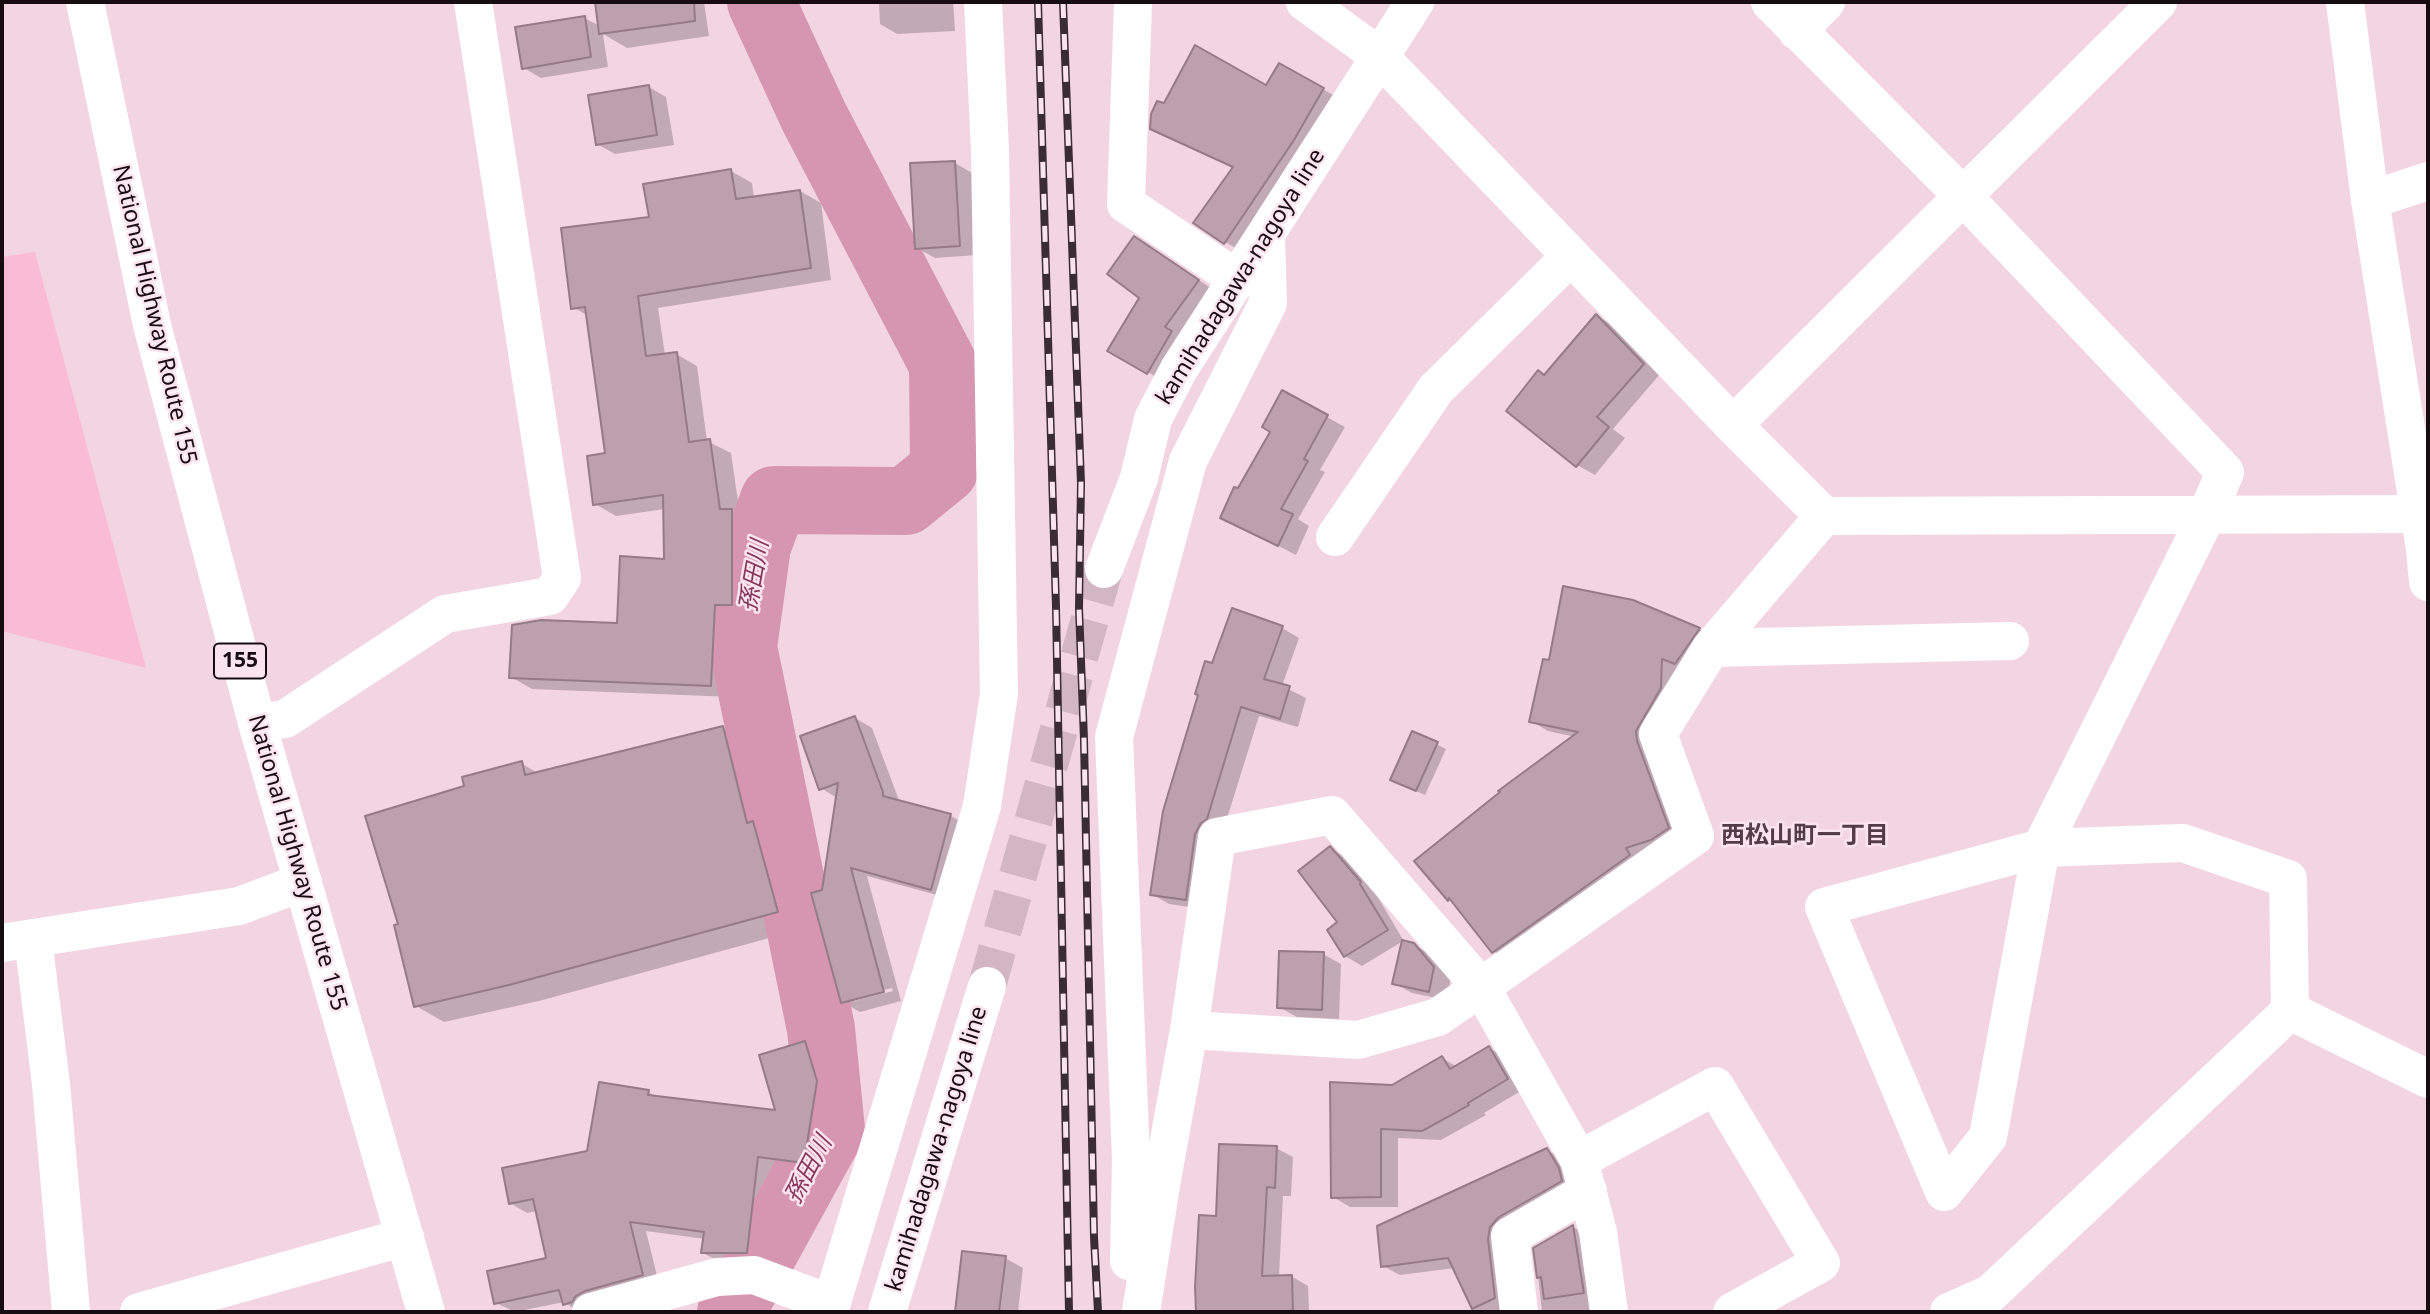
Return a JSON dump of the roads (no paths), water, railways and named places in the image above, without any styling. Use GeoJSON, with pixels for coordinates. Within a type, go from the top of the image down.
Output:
{"type":"FeatureCollection","features":[{"type":"Feature","properties":{"kind":"main road","name":"National Highway Route 155"},"geometry":{"type":"LineString","coordinates":[[85,2],[152,325],[257,723],[426,1312]]}},
{"type":"Feature","properties":{"kind":"main road"},"geometry":{"type":"LineString","coordinates":[[257,723],[285,719],[445,614],[550,596],[562,578],[473,2]]}},
{"type":"Feature","properties":{"kind":"main road"},"geometry":{"type":"LineString","coordinates":[[591,1312],[736,1276],[830,1308],[982,806],[999,694],[990,165],[983,2]]}},
{"type":"Feature","properties":{"kind":"main road"},"geometry":{"type":"LineString","coordinates":[[1133,2],[1126,204],[1237,279]]}},
{"type":"Feature","properties":{"kind":"main road"},"geometry":{"type":"LineString","coordinates":[[1305,2],[1379,56],[1733,425],[1824,516],[2206,517],[2424,514]]}},
{"type":"Feature","properties":{"kind":"main road","name":"kamihadagawa-nagoya line"},"geometry":{"type":"LineString","coordinates":[[1104,569],[1139,478],[1153,419],[1179,369],[1415,2]]}},
{"type":"Feature","properties":{"kind":"main road"},"geometry":{"type":"LineString","coordinates":[[1770,2],[1962,195],[2225,472],[2206,517],[2041,848],[1988,1137],[1944,1192],[1824,907],[2041,848],[2183,843],[2288,879],[2290,1010],[1990,1294],[1949,1312]]}},
{"type":"Feature","properties":{"kind":"main road"},"geometry":{"type":"LineString","coordinates":[[1797,32],[1826,2]]}},
{"type":"Feature","properties":{"kind":"main road"},"geometry":{"type":"LineString","coordinates":[[1733,425],[2158,2]]}},
{"type":"Feature","properties":{"kind":"main road"},"geometry":{"type":"LineString","coordinates":[[2345,2],[2370,200],[2424,514],[2428,582]]}},
{"type":"Feature","properties":{"kind":"main road"},"geometry":{"type":"LineString","coordinates":[[2370,200],[2428,181]]}},
{"type":"Feature","properties":{"kind":"main road"},"geometry":{"type":"LineString","coordinates":[[1141,1312],[1147,1169],[1114,737],[1188,461],[1268,303],[1266,237]]}},
{"type":"Feature","properties":{"kind":"main road"},"geometry":{"type":"LineString","coordinates":[[1335,537],[1436,389],[1571,256]]}},
{"type":"Feature","properties":{"kind":"main road"},"geometry":{"type":"LineString","coordinates":[[1189,1030],[1359,1040],[1438,1017],[1695,836],[1658,734],[1711,648],[1824,516]]}},
{"type":"Feature","properties":{"kind":"main road"},"geometry":{"type":"LineString","coordinates":[[1711,648],[2010,641]]}},
{"type":"Feature","properties":{"kind":"main road"},"geometry":{"type":"LineString","coordinates":[[1128,1312],[1147,1169],[1189,1030],[1217,837],[1332,815],[1481,987],[1583,1175],[1598,1232],[1609,1312]]}},
{"type":"Feature","properties":{"kind":"main road"},"geometry":{"type":"LineString","coordinates":[[71,1312],[51,1084],[17,941],[239,906],[303,882]]}},
{"type":"Feature","properties":{"kind":"main road","name":"kamihadagawa-nagoya line"},"geometry":{"type":"LineString","coordinates":[[887,1312],[986,986]]}},
{"type":"Feature","properties":{"kind":"main road"},"geometry":{"type":"LineString","coordinates":[[2290,1010],[2428,1079]]}},
{"type":"Feature","properties":{"kind":"main road"},"geometry":{"type":"LineString","coordinates":[[1519,1312],[1510,1236],[1583,1175],[1715,1086],[1821,1262],[1732,1312]]}},
{"type":"Feature","properties":{"kind":"main road"},"geometry":{"type":"LineString","coordinates":[[139,1312],[405,1237]]}},
{"type":"Feature","properties":{"kind":"waterway","name":"孫田川"},"geometry":{"type":"LineString","coordinates":[[731,1312],[831,1130],[821,1029],[743,647],[757,546],[774,500],[906,501],[944,470],[943,364],[814,117],[761,2]]}},
{"type":"Feature","properties":{"kind":"tunnel"},"geometry":{"type":"LineString","coordinates":[[987,986],[1104,569]]}},
{"type":"Feature","properties":{"kind":"railway"},"geometry":{"type":"LineString","coordinates":[[1038,2],[1056,607],[1069,1312]]}},
{"type":"Feature","properties":{"kind":"railway"},"geometry":{"type":"LineString","coordinates":[[1063,2],[1081,483],[1079,608],[1098,1312]]}},
{"type":"Feature","properties":{"kind":"district","name":"西松山町一丁目"},"geometry":{"type":"Point","coordinates":[1805,836]}}]}
